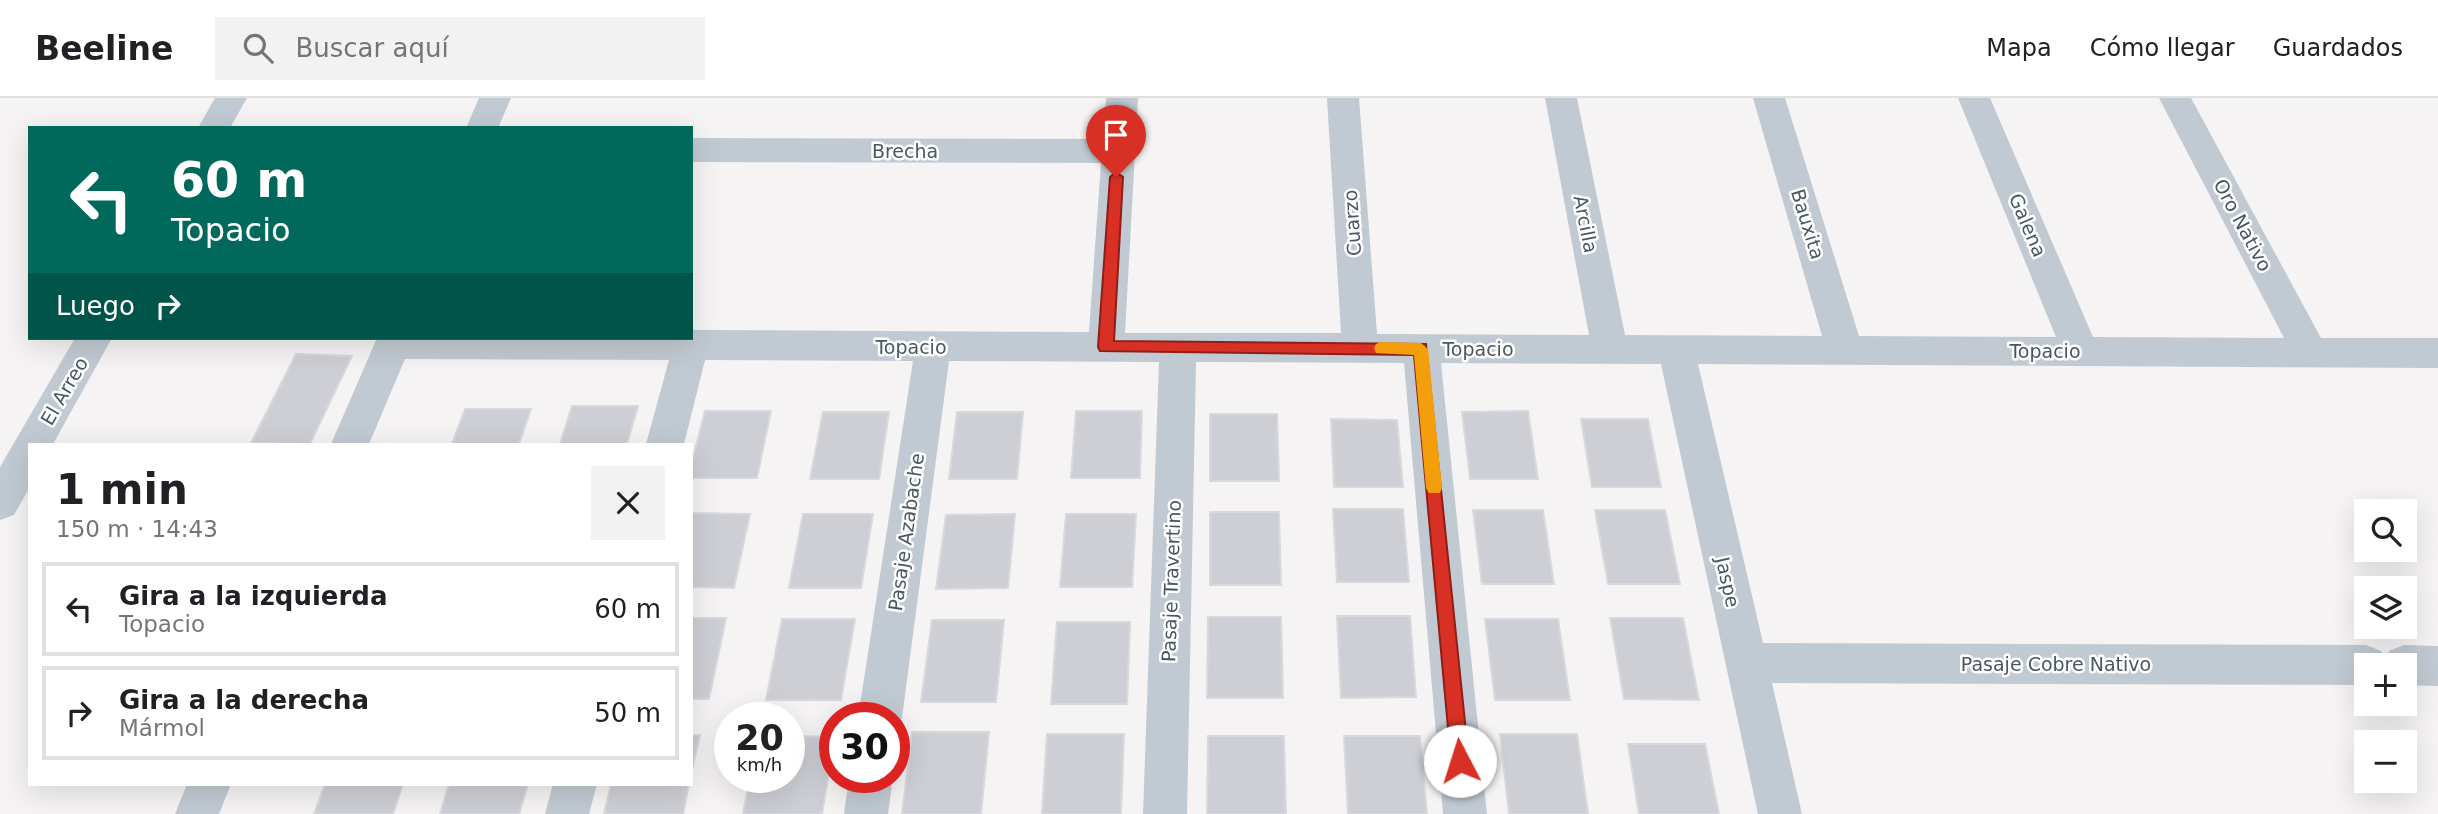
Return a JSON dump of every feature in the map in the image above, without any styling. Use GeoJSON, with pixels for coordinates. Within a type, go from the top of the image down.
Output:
{"type":"FeatureCollection","features":[{"type":"Feature","properties":{"kind":"street"},"geometry":{"type":"LineString","coordinates":[[215,126],[231,98]]}},
{"type":"Feature","properties":{"kind":"street"},"geometry":{"type":"LineString","coordinates":[[483,126],[495,98]]}},
{"type":"Feature","properties":{"kind":"street"},"geometry":{"type":"LineString","coordinates":[[1106,347],[1122,98]]}},
{"type":"Feature","properties":{"kind":"street","name":"Cuarzo"},"geometry":{"type":"LineString","coordinates":[[1343,98],[1360,348]]}},
{"type":"Feature","properties":{"kind":"street","name":"Arcilla"},"geometry":{"type":"LineString","coordinates":[[1561,98],[1610,349]]}},
{"type":"Feature","properties":{"kind":"street","name":"Bauxita"},"geometry":{"type":"LineString","coordinates":[[1769,98],[1845,351]]}},
{"type":"Feature","properties":{"kind":"street","name":"Galena"},"geometry":{"type":"LineString","coordinates":[[1975,98],[2081,352]]}},
{"type":"Feature","properties":{"kind":"street","name":"Oro Nativo"},"geometry":{"type":"LineString","coordinates":[[2175,98],[2311,352]]}},
{"type":"Feature","properties":{"kind":"street","name":"Brecha"},"geometry":{"type":"LineString","coordinates":[[693,150],[1118,151]]}},
{"type":"Feature","properties":{"kind":"street","name":"El Arreo"},"geometry":{"type":"LineString","coordinates":[[34,443],[93,340]]}},
{"type":"Feature","properties":{"kind":"street"},"geometry":{"type":"LineString","coordinates":[[350,443],[394,341]]}},
{"type":"Feature","properties":{"kind":"street","name":"Topacio"},"geometry":{"type":"LineString","coordinates":[[394,341],[933,347],[2438,353]]}},
{"type":"Feature","properties":{"kind":"street"},"geometry":{"type":"LineString","coordinates":[[665,443],[691,345]]}},
{"type":"Feature","properties":{"kind":"street","name":"Pasaje Azabache"},"geometry":{"type":"LineString","coordinates":[[882,702],[933,347]]}},
{"type":"Feature","properties":{"kind":"street","name":"Pasaje Travertino"},"geometry":{"type":"LineString","coordinates":[[1165,814],[1178,348]]}},
{"type":"Feature","properties":{"kind":"street"},"geometry":{"type":"LineString","coordinates":[[1421,349],[1465,814]]}},
{"type":"Feature","properties":{"kind":"street","name":"Jaspe"},"geometry":{"type":"LineString","coordinates":[[1676,350],[1780,814]]}},
{"type":"Feature","properties":{"kind":"street"},"geometry":{"type":"LineString","coordinates":[[8,501],[28,456]]}},
{"type":"Feature","properties":{"kind":"street","name":"Pasaje Cobre Nativo"},"geometry":{"type":"LineString","coordinates":[[1746,663],[2354,665]]}},
{"type":"Feature","properties":{"kind":"street"},"geometry":{"type":"LineString","coordinates":[[2417,665],[2438,666]]}},
{"type":"Feature","properties":{"kind":"street"},"geometry":{"type":"LineString","coordinates":[[197,814],[208,786]]}},
{"type":"Feature","properties":{"kind":"street"},"geometry":{"type":"LineString","coordinates":[[567,814],[574,786]]}},
{"type":"Feature","properties":{"kind":"street"},"geometry":{"type":"LineString","coordinates":[[866,814],[869,793]]}},
{"type":"Feature","properties":{"kind":"building"},"geometry":{"type":"Polygon","coordinates":[[[296,354],[352,356],[310,443],[251,443],[296,354]]]}},
{"type":"Feature","properties":{"kind":"building"},"geometry":{"type":"Polygon","coordinates":[[[572,406],[638,406],[627,443],[560,443],[572,406]]]}},
{"type":"Feature","properties":{"kind":"building"},"geometry":{"type":"Polygon","coordinates":[[[465,409],[531,409],[519,443],[452,443],[465,409]]]}},
{"type":"Feature","properties":{"kind":"building"},"geometry":{"type":"Polygon","coordinates":[[[705,411],[771,411],[757,478],[693,478],[693,458],[705,411]]]}},
{"type":"Feature","properties":{"kind":"building"},"geometry":{"type":"Polygon","coordinates":[[[1076,411],[1142,411],[1140,478],[1071,478],[1076,411]]]}},
{"type":"Feature","properties":{"kind":"building"},"geometry":{"type":"Polygon","coordinates":[[[1528,411],[1538,479],[1470,479],[1462,412],[1528,411]]]}},
{"type":"Feature","properties":{"kind":"building"},"geometry":{"type":"Polygon","coordinates":[[[823,412],[889,412],[879,479],[810,479],[823,412]]]}},
{"type":"Feature","properties":{"kind":"building"},"geometry":{"type":"Polygon","coordinates":[[[957,412],[1023,412],[1017,479],[949,479],[957,412]]]}},
{"type":"Feature","properties":{"kind":"building"},"geometry":{"type":"Polygon","coordinates":[[[1210,414],[1277,414],[1279,481],[1210,481],[1210,414]]]}},
{"type":"Feature","properties":{"kind":"building"},"geometry":{"type":"Polygon","coordinates":[[[1331,419],[1397,420],[1403,487],[1334,487],[1331,419]]]}},
{"type":"Feature","properties":{"kind":"building"},"geometry":{"type":"Polygon","coordinates":[[[1581,419],[1648,419],[1661,487],[1592,487],[1581,419]]]}},
{"type":"Feature","properties":{"kind":"building"},"geometry":{"type":"Polygon","coordinates":[[[1333,509],[1403,509],[1409,582],[1337,582],[1333,509]]]}},
{"type":"Feature","properties":{"kind":"building"},"geometry":{"type":"Polygon","coordinates":[[[1473,510],[1543,510],[1554,584],[1482,584],[1473,510]]]}},
{"type":"Feature","properties":{"kind":"building"},"geometry":{"type":"Polygon","coordinates":[[[1595,510],[1665,510],[1680,584],[1608,584],[1595,510]]]}},
{"type":"Feature","properties":{"kind":"building"},"geometry":{"type":"Polygon","coordinates":[[[1210,512],[1279,512],[1281,585],[1210,585],[1210,512]]]}},
{"type":"Feature","properties":{"kind":"building"},"geometry":{"type":"Polygon","coordinates":[[[693,513],[750,514],[734,588],[693,587],[693,513]]]}},
{"type":"Feature","properties":{"kind":"building"},"geometry":{"type":"Polygon","coordinates":[[[803,514],[873,514],[861,588],[789,588],[803,514]]]}},
{"type":"Feature","properties":{"kind":"building"},"geometry":{"type":"Polygon","coordinates":[[[1015,514],[1008,588],[936,589],[946,515],[1015,514]]]}},
{"type":"Feature","properties":{"kind":"building"},"geometry":{"type":"Polygon","coordinates":[[[1066,514],[1136,514],[1132,587],[1060,587],[1066,514]]]}},
{"type":"Feature","properties":{"kind":"building"},"geometry":{"type":"Polygon","coordinates":[[[1337,616],[1410,616],[1416,697],[1341,698],[1337,616]]]}},
{"type":"Feature","properties":{"kind":"building"},"geometry":{"type":"Polygon","coordinates":[[[1208,617],[1281,617],[1283,698],[1207,698],[1208,617]]]}},
{"type":"Feature","properties":{"kind":"building"},"geometry":{"type":"Polygon","coordinates":[[[693,618],[726,618],[709,699],[693,699],[693,618]]]}},
{"type":"Feature","properties":{"kind":"building"},"geometry":{"type":"Polygon","coordinates":[[[1610,618],[1683,618],[1699,700],[1624,699],[1610,618]]]}},
{"type":"Feature","properties":{"kind":"building"},"geometry":{"type":"Polygon","coordinates":[[[782,619],[855,619],[841,700],[766,700],[782,619]]]}},
{"type":"Feature","properties":{"kind":"building"},"geometry":{"type":"Polygon","coordinates":[[[1485,619],[1558,619],[1570,700],[1495,700],[1485,619]]]}},
{"type":"Feature","properties":{"kind":"building"},"geometry":{"type":"Polygon","coordinates":[[[932,620],[1004,620],[996,702],[921,702],[932,620]]]}},
{"type":"Feature","properties":{"kind":"building"},"geometry":{"type":"Polygon","coordinates":[[[1057,622],[1130,622],[1127,704],[1051,704],[1057,622]]]}},
{"type":"Feature","properties":{"kind":"building"},"geometry":{"type":"Polygon","coordinates":[[[912,732],[989,732],[981,814],[902,814],[905,793],[910,793],[912,732]]]}},
{"type":"Feature","properties":{"kind":"building"},"geometry":{"type":"Polygon","coordinates":[[[1047,734],[1124,734],[1121,814],[1042,814],[1047,734]]]}},
{"type":"Feature","properties":{"kind":"building"},"geometry":{"type":"Polygon","coordinates":[[[1500,734],[1577,734],[1588,814],[1509,814],[1500,734]]]}},
{"type":"Feature","properties":{"kind":"building"},"geometry":{"type":"Polygon","coordinates":[[[693,735],[700,735],[693,765],[693,735]]]}},
{"type":"Feature","properties":{"kind":"building"},"geometry":{"type":"Polygon","coordinates":[[[805,736],[819,737],[819,793],[826,793],[822,814],[743,814],[747,793],[805,793],[805,736]]]}},
{"type":"Feature","properties":{"kind":"building"},"geometry":{"type":"Polygon","coordinates":[[[1208,736],[1284,736],[1286,814],[1207,814],[1208,736]]]}},
{"type":"Feature","properties":{"kind":"building"},"geometry":{"type":"Polygon","coordinates":[[[1344,736],[1420,736],[1427,814],[1348,814],[1344,736]]]}},
{"type":"Feature","properties":{"kind":"building"},"geometry":{"type":"Polygon","coordinates":[[[1628,744],[1705,744],[1719,814],[1639,814],[1628,744]]]}},
{"type":"Feature","properties":{"kind":"building"},"geometry":{"type":"Polygon","coordinates":[[[324,786],[402,786],[393,814],[314,814],[324,786]]]}},
{"type":"Feature","properties":{"kind":"building"},"geometry":{"type":"Polygon","coordinates":[[[448,786],[527,786],[519,814],[440,814],[448,786]]]}},
{"type":"Feature","properties":{"kind":"building"},"geometry":{"type":"Polygon","coordinates":[[[611,786],[689,786],[683,814],[604,814],[611,786]]]}},
{"type":"Feature","properties":{"kind":"slow traffic"},"geometry":{"type":"LineString","coordinates":[[1381,348],[1421,349],[1434,488]]}},
{"type":"Feature","properties":{"kind":"route"},"geometry":{"type":"LineString","coordinates":[[1116,177],[1106,347],[1421,349],[1460,761]]}}]}
